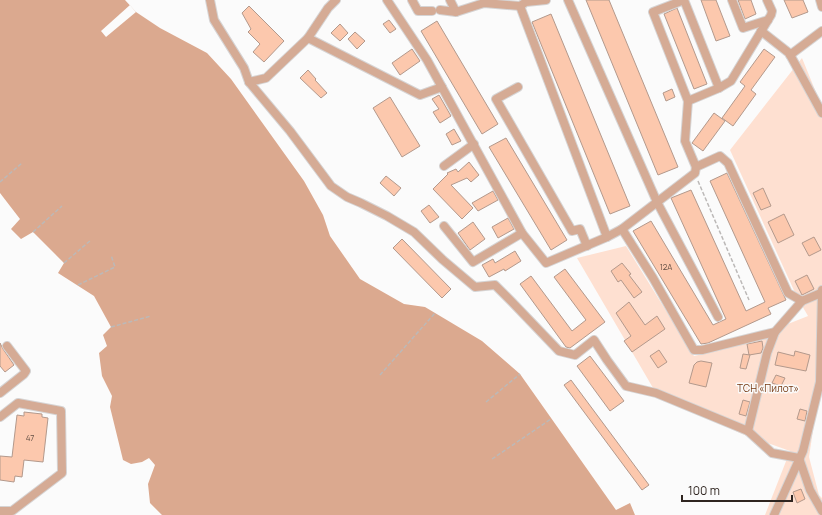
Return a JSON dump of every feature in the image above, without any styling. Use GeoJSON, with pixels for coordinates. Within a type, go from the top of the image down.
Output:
{"type":"FeatureCollection","features":[{"type":"Feature","properties":{"kind":"street"},"geometry":{"type":"LineString","coordinates":[[210,0],[214,20],[244,68],[250,82],[290,131],[331,186],[347,197],[387,216],[414,232],[443,260],[475,287],[494,285],[558,351],[575,355],[594,340],[626,386],[656,393],[748,431],[772,453],[799,458]]}},
{"type":"Feature","properties":{"kind":"street"},"geometry":{"type":"LineString","coordinates":[[250,82],[266,78],[308,38],[328,8],[336,0]]}},
{"type":"Feature","properties":{"kind":"street"},"geometry":{"type":"LineString","coordinates":[[387,0],[427,60],[522,233],[546,263],[607,237],[622,228],[695,170],[720,156],[728,163],[788,293],[802,301]]}},
{"type":"Feature","properties":{"kind":"street"},"geometry":{"type":"LineString","coordinates":[[412,0],[418,11],[456,12],[483,2],[524,3],[546,0]]}},
{"type":"Feature","properties":{"kind":"street"},"geometry":{"type":"LineString","coordinates":[[450,0],[456,12]]}},
{"type":"Feature","properties":{"kind":"street"},"geometry":{"type":"LineString","coordinates":[[568,0],[656,202],[718,317]]}},
{"type":"Feature","properties":{"kind":"street"},"geometry":{"type":"LineString","coordinates":[[695,170],[685,140],[688,100],[653,12],[684,0],[719,88]]}},
{"type":"Feature","properties":{"kind":"street"},"geometry":{"type":"LineString","coordinates":[[732,0],[743,28],[768,20]]}},
{"type":"Feature","properties":{"kind":"street"},"geometry":{"type":"LineString","coordinates":[[688,100],[719,88],[731,81],[771,15],[772,11],[767,0]]}},
{"type":"Feature","properties":{"kind":"street"},"geometry":{"type":"LineString","coordinates":[[820,0],[822,7]]}},
{"type":"Feature","properties":{"kind":"street"},"geometry":{"type":"LineString","coordinates":[[524,3],[607,237]]}},
{"type":"Feature","properties":{"kind":"street"},"geometry":{"type":"LineString","coordinates":[[761,31],[790,55],[822,113]]}},
{"type":"Feature","properties":{"kind":"street"},"geometry":{"type":"LineString","coordinates":[[790,55],[822,31]]}},
{"type":"Feature","properties":{"kind":"street"},"geometry":{"type":"LineString","coordinates":[[308,38],[420,95],[442,87]]}},
{"type":"Feature","properties":{"kind":"street"},"geometry":{"type":"LineString","coordinates":[[518,87],[496,99],[572,231],[580,229],[586,246]]}},
{"type":"Feature","properties":{"kind":"street"},"geometry":{"type":"LineString","coordinates":[[444,166],[474,144]]}},
{"type":"Feature","properties":{"kind":"street"},"geometry":{"type":"LineString","coordinates":[[444,226],[474,262],[522,233]]}},
{"type":"Feature","properties":{"kind":"street"},"geometry":{"type":"LineString","coordinates":[[622,228],[653,278],[694,350],[702,350],[775,332]]}},
{"type":"Feature","properties":{"kind":"street"},"geometry":{"type":"LineString","coordinates":[[748,431],[767,353],[775,332],[802,301],[822,291],[821,382],[803,452],[774,515]]}},
{"type":"Feature","properties":{"kind":"street"},"geometry":{"type":"LineString","coordinates":[[2,388],[24,374],[26,371],[7,346]]}},
{"type":"Feature","properties":{"kind":"street"},"geometry":{"type":"LineString","coordinates":[[0,417],[18,403],[61,411],[62,473],[12,511],[0,511]]}},
{"type":"Feature","properties":{"kind":"street"},"geometry":{"type":"LineString","coordinates":[[799,458],[810,490],[822,511]]}},
{"type":"Feature","properties":{"kind":"path"},"geometry":{"type":"LineString","coordinates":[[0,182],[22,163]]}},
{"type":"Feature","properties":{"kind":"path"},"geometry":{"type":"LineString","coordinates":[[695,170],[749,300]]}},
{"type":"Feature","properties":{"kind":"path"},"geometry":{"type":"LineString","coordinates":[[33,232],[62,206]]}},
{"type":"Feature","properties":{"kind":"path"},"geometry":{"type":"LineString","coordinates":[[64,263],[91,240]]}},
{"type":"Feature","properties":{"kind":"path"},"geometry":{"type":"LineString","coordinates":[[78,286],[115,267],[111,255]]}},
{"type":"Feature","properties":{"kind":"path"},"geometry":{"type":"LineString","coordinates":[[380,375],[435,312]]}},
{"type":"Feature","properties":{"kind":"path"},"geometry":{"type":"LineString","coordinates":[[111,327],[151,316]]}},
{"type":"Feature","properties":{"kind":"path"},"geometry":{"type":"LineString","coordinates":[[486,402],[520,374]]}},
{"type":"Feature","properties":{"kind":"path"},"geometry":{"type":"LineString","coordinates":[[492,459],[551,419]]}},
{"type":"Feature","properties":{"kind":"green space","name":"ТСН «Пилот»"},"geometry":{"type":"Polygon","coordinates":[[[802,58],[822,107],[822,371],[809,457],[819,495],[822,498],[822,515],[765,515],[790,451],[742,434],[656,393],[577,258],[626,246],[694,356],[725,349],[808,316],[797,297],[730,150],[802,58]]]}},
{"type":"Feature","properties":{"kind":"shaded area"},"geometry":{"type":"Polygon","coordinates":[[[0,0],[125,0],[136,12],[160,28],[207,53],[231,79],[304,181],[323,215],[330,236],[360,279],[404,304],[425,307],[482,341],[520,374],[616,510],[630,503],[635,515],[162,515],[150,503],[148,484],[155,465],[149,458],[142,462],[131,464],[123,460],[110,407],[112,396],[102,376],[99,353],[107,346],[103,335],[111,327],[94,296],[58,273],[64,263],[33,232],[21,239],[11,229],[20,219],[0,193],[0,0]]]}},
{"type":"Feature","properties":{"kind":"pier"},"geometry":{"type":"Polygon","coordinates":[[[130,5],[136,12],[106,37],[101,31],[130,5]]]}},
{"type":"Feature","properties":{"kind":"building"},"geometry":{"type":"Polygon","coordinates":[[[586,0],[609,0],[678,167],[658,175],[586,0]]]}},
{"type":"Feature","properties":{"kind":"building"},"geometry":{"type":"Polygon","coordinates":[[[701,0],[716,0],[730,36],[716,41],[701,0]]]}},
{"type":"Feature","properties":{"kind":"building"},"geometry":{"type":"Polygon","coordinates":[[[738,0],[751,0],[756,14],[745,19],[738,0]]]}},
{"type":"Feature","properties":{"kind":"building"},"geometry":{"type":"Polygon","coordinates":[[[784,0],[803,0],[808,12],[792,18],[784,0]]]}},
{"type":"Feature","properties":{"kind":"building"},"geometry":{"type":"Polygon","coordinates":[[[249,6],[284,41],[264,62],[253,52],[260,44],[248,32],[251,29],[242,13],[249,6]]]}},
{"type":"Feature","properties":{"kind":"building"},"geometry":{"type":"Polygon","coordinates":[[[677,8],[707,84],[694,89],[664,14],[677,8]]]}},
{"type":"Feature","properties":{"kind":"building"},"geometry":{"type":"Polygon","coordinates":[[[551,14],[630,206],[610,214],[532,22],[551,14]]]}},
{"type":"Feature","properties":{"kind":"building"},"geometry":{"type":"Polygon","coordinates":[[[389,20],[396,29],[390,33],[383,24],[389,20]]]}},
{"type":"Feature","properties":{"kind":"building"},"geometry":{"type":"Polygon","coordinates":[[[437,21],[498,124],[482,134],[421,31],[437,21]]]}},
{"type":"Feature","properties":{"kind":"building"},"geometry":{"type":"Polygon","coordinates":[[[340,24],[348,33],[340,41],[331,33],[340,24]]]}},
{"type":"Feature","properties":{"kind":"building"},"geometry":{"type":"Polygon","coordinates":[[[355,32],[365,41],[357,49],[348,39],[355,32]]]}},
{"type":"Feature","properties":{"kind":"building"},"geometry":{"type":"Polygon","coordinates":[[[412,49],[420,61],[400,75],[392,63],[412,49]]]}},
{"type":"Feature","properties":{"kind":"building"},"geometry":{"type":"Polygon","coordinates":[[[764,49],[775,57],[751,90],[756,94],[733,126],[722,118],[745,86],[740,82],[764,49]]]}},
{"type":"Feature","properties":{"kind":"building"},"geometry":{"type":"Polygon","coordinates":[[[308,70],[327,93],[321,98],[300,78],[308,70]]]}},
{"type":"Feature","properties":{"kind":"building"},"geometry":{"type":"Polygon","coordinates":[[[672,89],[675,97],[666,101],[663,93],[672,89]]]}},
{"type":"Feature","properties":{"kind":"building"},"geometry":{"type":"Polygon","coordinates":[[[439,95],[451,116],[440,123],[433,112],[439,109],[432,99],[439,95]]]}},
{"type":"Feature","properties":{"kind":"building"},"geometry":{"type":"Polygon","coordinates":[[[390,97],[420,146],[402,157],[373,108],[390,97]]]}},
{"type":"Feature","properties":{"kind":"building"},"geometry":{"type":"Polygon","coordinates":[[[714,113],[725,121],[703,151],[692,143],[714,113]]]}},
{"type":"Feature","properties":{"kind":"building"},"geometry":{"type":"Polygon","coordinates":[[[454,129],[461,141],[452,145],[446,134],[454,129]]]}},
{"type":"Feature","properties":{"kind":"building"},"geometry":{"type":"Polygon","coordinates":[[[506,138],[567,240],[551,250],[489,147],[506,138]]]}},
{"type":"Feature","properties":{"kind":"building"},"geometry":{"type":"Polygon","coordinates":[[[469,162],[479,175],[471,182],[467,178],[451,185],[473,208],[462,219],[433,189],[448,174],[447,173],[456,169],[458,172],[469,162]]]}},
{"type":"Feature","properties":{"kind":"building"},"geometry":{"type":"Polygon","coordinates":[[[727,173],[786,300],[768,308],[771,314],[708,343],[701,344],[633,231],[651,221],[713,325],[726,319],[671,198],[691,190],[746,311],[765,302],[710,181],[727,173]]]}},
{"type":"Feature","properties":{"kind":"building"},"geometry":{"type":"Polygon","coordinates":[[[386,176],[401,188],[394,196],[380,183],[386,176]]]}},
{"type":"Feature","properties":{"kind":"building"},"geometry":{"type":"Polygon","coordinates":[[[763,188],[771,206],[761,210],[753,193],[763,188]]]}},
{"type":"Feature","properties":{"kind":"building"},"geometry":{"type":"Polygon","coordinates":[[[493,191],[498,200],[478,211],[472,203],[493,191]]]}},
{"type":"Feature","properties":{"kind":"building"},"geometry":{"type":"Polygon","coordinates":[[[429,205],[439,217],[430,223],[421,211],[429,205]]]}},
{"type":"Feature","properties":{"kind":"building"},"geometry":{"type":"Polygon","coordinates":[[[784,214],[794,235],[778,243],[768,222],[784,214]]]}},
{"type":"Feature","properties":{"kind":"building"},"geometry":{"type":"Polygon","coordinates":[[[508,218],[514,229],[498,238],[492,227],[508,218]]]}},
{"type":"Feature","properties":{"kind":"building"},"geometry":{"type":"Polygon","coordinates":[[[473,222],[485,239],[470,250],[458,233],[473,222]]]}},
{"type":"Feature","properties":{"kind":"building"},"geometry":{"type":"Polygon","coordinates":[[[814,237],[821,250],[809,256],[802,243],[814,237]]]}},
{"type":"Feature","properties":{"kind":"building"},"geometry":{"type":"Polygon","coordinates":[[[402,239],[451,289],[442,298],[393,248],[402,239]]]}},
{"type":"Feature","properties":{"kind":"building"},"geometry":{"type":"Polygon","coordinates":[[[515,251],[521,261],[505,271],[504,269],[489,277],[482,265],[493,259],[495,263],[515,251]]]}},
{"type":"Feature","properties":{"kind":"building"},"geometry":{"type":"Polygon","coordinates":[[[622,263],[642,292],[634,298],[621,280],[618,282],[611,271],[622,263]]]}},
{"type":"Feature","properties":{"kind":"building"},"geometry":{"type":"Polygon","coordinates":[[[565,269],[605,322],[570,348],[566,347],[520,284],[531,276],[572,331],[586,320],[554,277],[565,269]]]}},
{"type":"Feature","properties":{"kind":"building"},"geometry":{"type":"Polygon","coordinates":[[[807,275],[814,289],[802,295],[795,281],[807,275]]]}},
{"type":"Feature","properties":{"kind":"building"},"geometry":{"type":"Polygon","coordinates":[[[629,302],[645,325],[657,316],[665,329],[632,352],[624,341],[631,336],[616,313],[629,302]]]}},
{"type":"Feature","properties":{"kind":"building"},"geometry":{"type":"Polygon","coordinates":[[[762,341],[763,348],[761,353],[749,355],[747,344],[762,341]]]}},
{"type":"Feature","properties":{"kind":"building"},"geometry":{"type":"Polygon","coordinates":[[[0,343],[14,365],[5,372],[0,366],[0,343]]]}},
{"type":"Feature","properties":{"kind":"building"},"geometry":{"type":"Polygon","coordinates":[[[659,350],[667,362],[658,368],[650,356],[659,350]]]}},
{"type":"Feature","properties":{"kind":"building"},"geometry":{"type":"Polygon","coordinates":[[[795,351],[810,355],[806,371],[775,365],[778,352],[794,356],[795,351]]]}},
{"type":"Feature","properties":{"kind":"building"},"geometry":{"type":"Polygon","coordinates":[[[743,354],[750,355],[746,369],[740,368],[743,354]]]}},
{"type":"Feature","properties":{"kind":"building"},"geometry":{"type":"Polygon","coordinates":[[[590,356],[624,401],[610,411],[577,366],[590,356]]]}},
{"type":"Feature","properties":{"kind":"building"},"geometry":{"type":"Polygon","coordinates":[[[701,361],[712,363],[706,387],[689,383],[694,365],[701,361]]]}},
{"type":"Feature","properties":{"kind":"building"},"geometry":{"type":"Polygon","coordinates":[[[776,375],[785,378],[781,386],[772,383],[776,375]]]}},
{"type":"Feature","properties":{"kind":"building"},"geometry":{"type":"Polygon","coordinates":[[[571,380],[649,485],[642,490],[564,385],[571,380]]]}},
{"type":"Feature","properties":{"kind":"building"},"geometry":{"type":"Polygon","coordinates":[[[743,400],[750,402],[746,416],[739,414],[743,400]]]}},
{"type":"Feature","properties":{"kind":"building"},"geometry":{"type":"Polygon","coordinates":[[[800,409],[807,411],[805,421],[797,419],[800,409]]]}},
{"type":"Feature","properties":{"kind":"building"},"geometry":{"type":"Polygon","coordinates":[[[24,412],[42,414],[42,417],[48,418],[43,462],[24,460],[22,477],[15,476],[14,482],[0,480],[0,456],[12,457],[17,415],[24,416],[24,412]]]}},
{"type":"Feature","properties":{"kind":"building"},"geometry":{"type":"Polygon","coordinates":[[[801,489],[805,499],[797,503],[793,492],[801,489]]]}}]}
